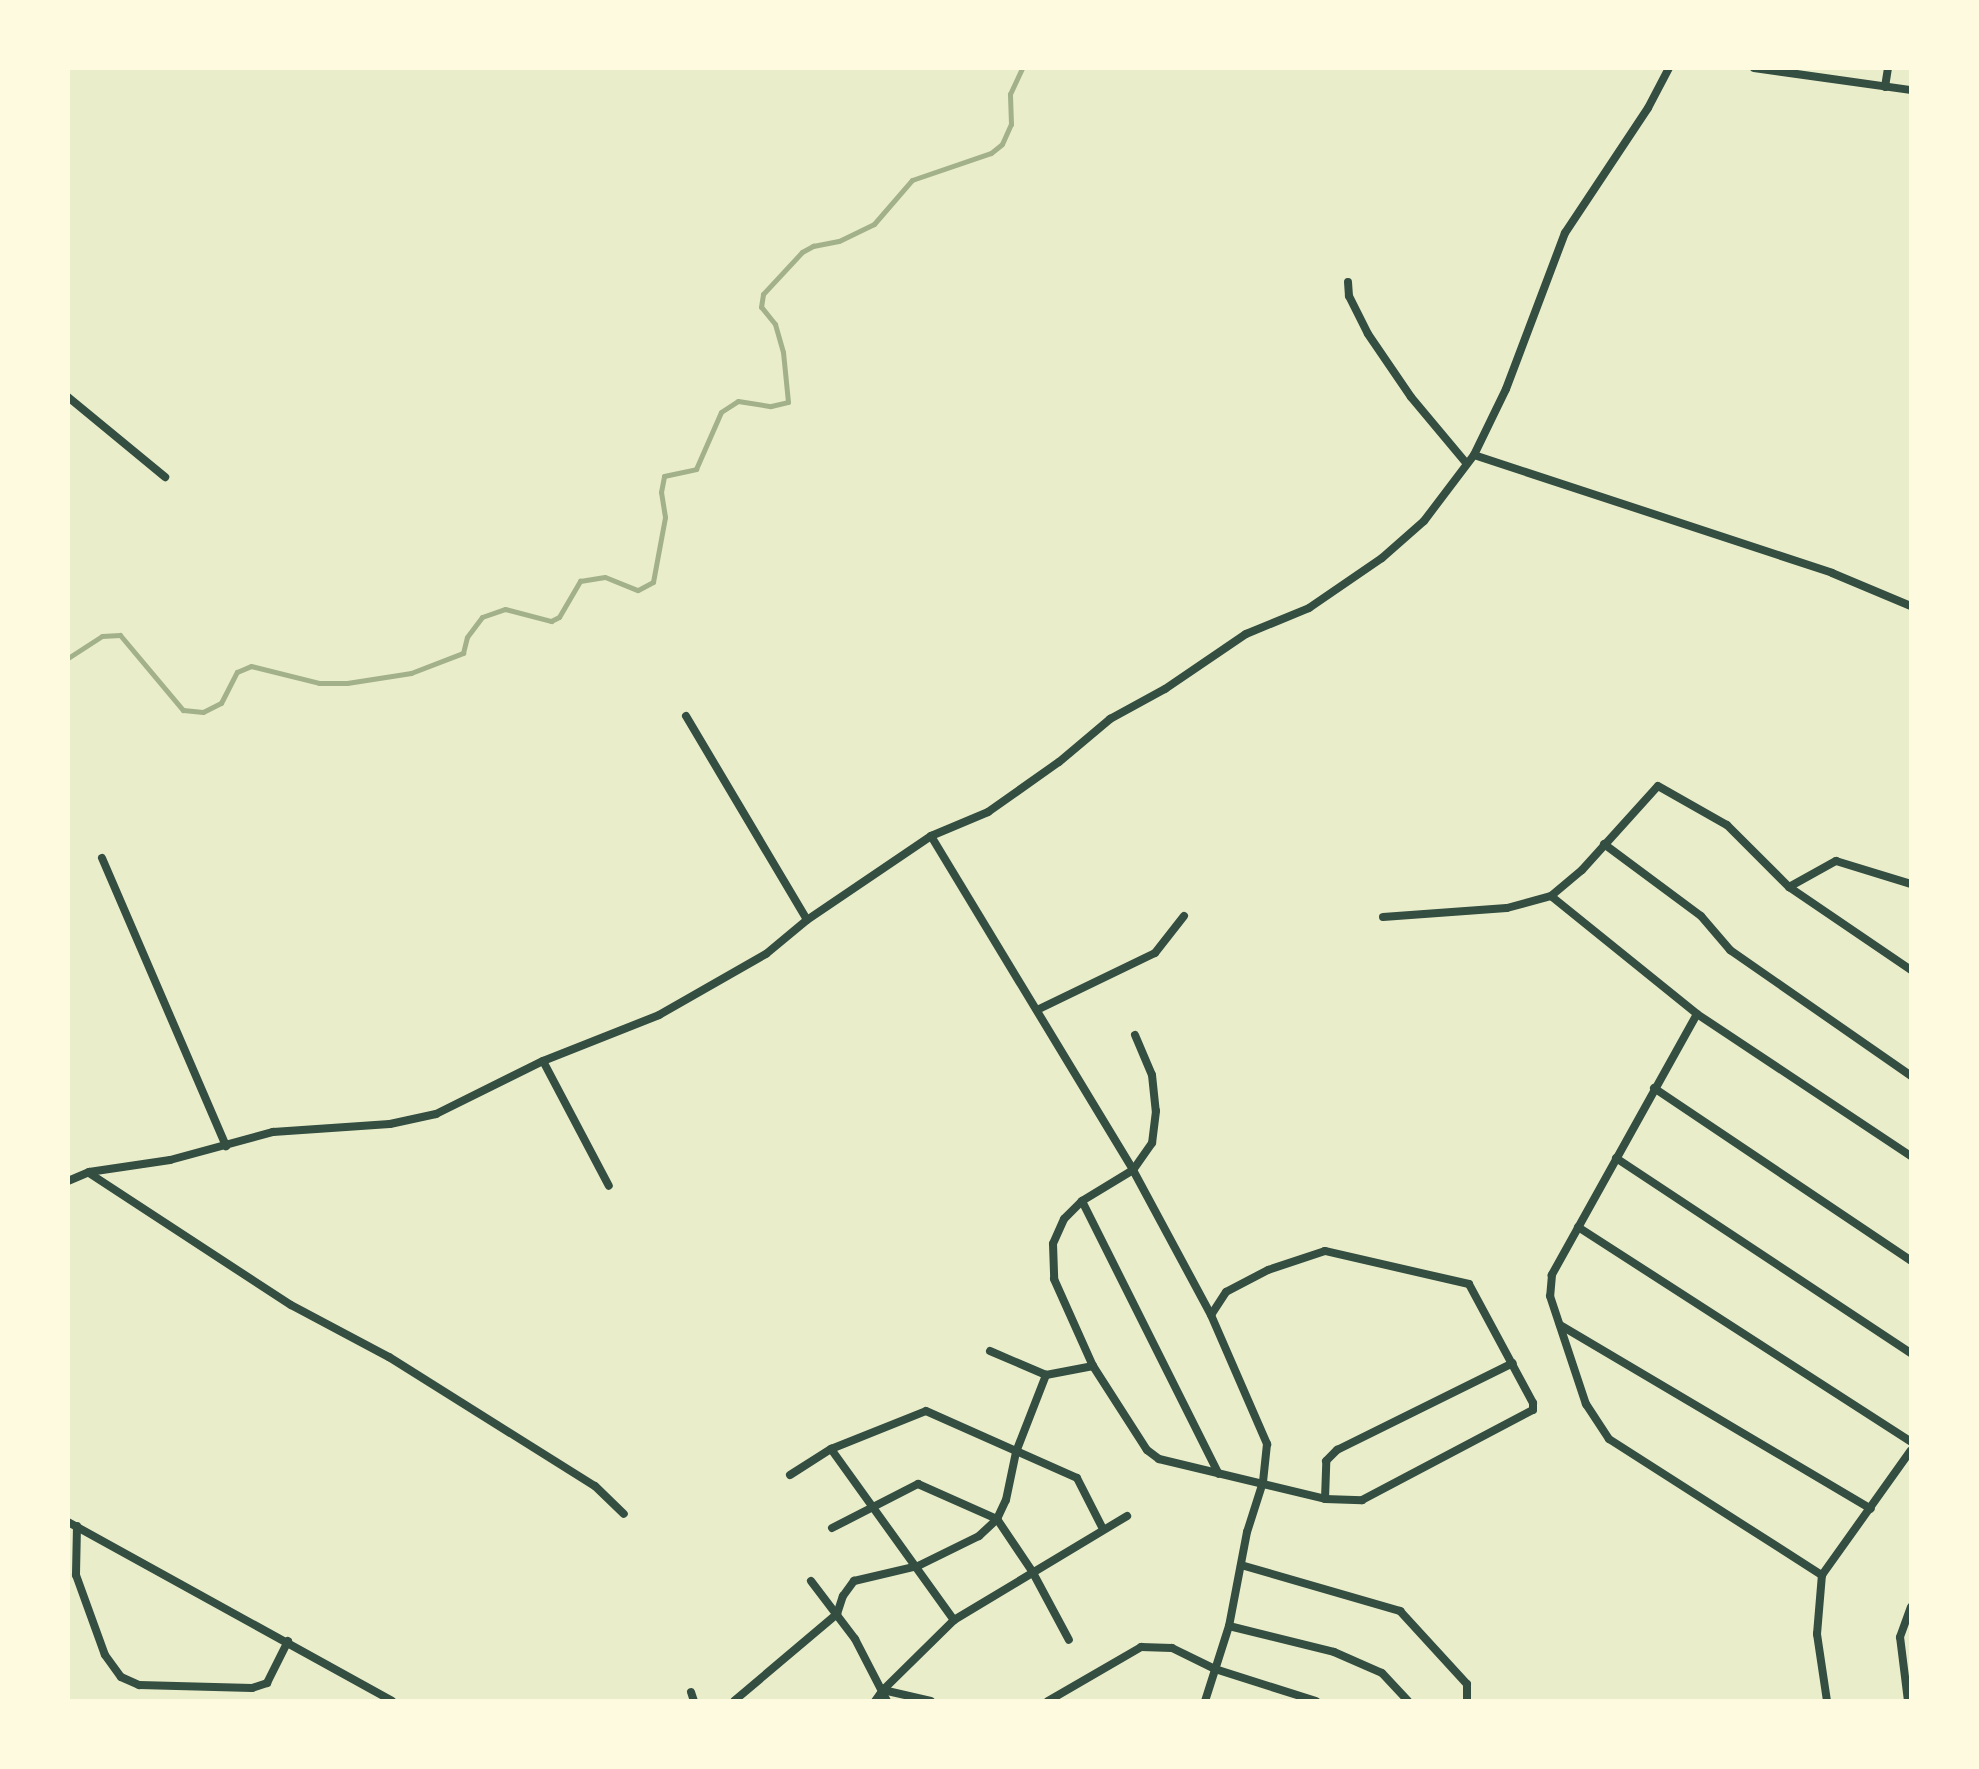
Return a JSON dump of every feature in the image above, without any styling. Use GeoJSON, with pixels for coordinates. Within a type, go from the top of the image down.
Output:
{"type":"FeatureCollection","features":[{"type":"Feature","properties":{"kind":"street"},"geometry":{"type":"LineString","coordinates":[[68,1181],[89,1172],[226,1146],[273,1132],[390,1124],[436,1114],[543,1061],[659,1015],[766,954],[807,920],[931,836],[988,812],[1059,762],[1110,719],[1165,689],[1246,634],[1309,608],[1382,558],[1424,521],[1474,455],[1506,389],[1565,233],[1648,108],[1669,68]]}},
{"type":"Feature","properties":{"kind":"street"},"geometry":{"type":"LineString","coordinates":[[1754,68],[1805,71],[1911,90]]}},
{"type":"Feature","properties":{"kind":"street"},"geometry":{"type":"LineString","coordinates":[[1885,87],[1888,68]]}},
{"type":"Feature","properties":{"kind":"street"},"geometry":{"type":"LineString","coordinates":[[1348,282],[1349,296],[1368,334],[1411,397],[1467,464]]}},
{"type":"Feature","properties":{"kind":"street"},"geometry":{"type":"LineString","coordinates":[[68,397],[165,477]]}},
{"type":"Feature","properties":{"kind":"street"},"geometry":{"type":"LineString","coordinates":[[1474,455],[1832,573],[1911,606]]}},
{"type":"Feature","properties":{"kind":"street"},"geometry":{"type":"LineString","coordinates":[[686,716],[807,920]]}},
{"type":"Feature","properties":{"kind":"street"},"geometry":{"type":"LineString","coordinates":[[1383,917],[1507,908],[1551,896],[1658,786],[1727,825],[1789,887],[1911,970]]}},
{"type":"Feature","properties":{"kind":"street"},"geometry":{"type":"LineString","coordinates":[[931,836],[1133,1170],[1211,1315],[1267,1444],[1263,1482],[1247,1532],[1229,1626],[1205,1701]]}},
{"type":"Feature","properties":{"kind":"street"},"geometry":{"type":"LineString","coordinates":[[1604,844],[1701,916],[1730,950],[1911,1076]]}},
{"type":"Feature","properties":{"kind":"street"},"geometry":{"type":"LineString","coordinates":[[102,858],[226,1146]]}},
{"type":"Feature","properties":{"kind":"street"},"geometry":{"type":"LineString","coordinates":[[1789,887],[1836,861],[1911,884]]}},
{"type":"Feature","properties":{"kind":"street"},"geometry":{"type":"LineString","coordinates":[[1551,896],[1697,1014],[1911,1156]]}},
{"type":"Feature","properties":{"kind":"street"},"geometry":{"type":"LineString","coordinates":[[1037,1010],[1155,953],[1184,916]]}},
{"type":"Feature","properties":{"kind":"street"},"geometry":{"type":"LineString","coordinates":[[1697,1014],[1552,1275],[1550,1296],[1586,1404],[1609,1439],[1822,1575]]}},
{"type":"Feature","properties":{"kind":"street"},"geometry":{"type":"LineString","coordinates":[[1135,1035],[1152,1075],[1156,1111],[1152,1143],[1133,1170],[1082,1201],[1064,1219],[1053,1244],[1054,1279],[1093,1366],[1147,1450],[1159,1459],[1325,1499],[1362,1500],[1533,1410],[1533,1403],[1513,1363],[1469,1284],[1325,1251],[1268,1270],[1226,1292],[1211,1315]]}},
{"type":"Feature","properties":{"kind":"street"},"geometry":{"type":"LineString","coordinates":[[543,1061],[609,1186]]}},
{"type":"Feature","properties":{"kind":"street"},"geometry":{"type":"LineString","coordinates":[[1654,1088],[1911,1261]]}},
{"type":"Feature","properties":{"kind":"street"},"geometry":{"type":"LineString","coordinates":[[1616,1158],[1911,1353]]}},
{"type":"Feature","properties":{"kind":"street"},"geometry":{"type":"LineString","coordinates":[[89,1172],[291,1305],[389,1357],[595,1486],[624,1514]]}},
{"type":"Feature","properties":{"kind":"street"},"geometry":{"type":"LineString","coordinates":[[1082,1201],[1219,1474]]}},
{"type":"Feature","properties":{"kind":"street"},"geometry":{"type":"LineString","coordinates":[[1578,1227],[1911,1442]]}},
{"type":"Feature","properties":{"kind":"street"},"geometry":{"type":"LineString","coordinates":[[1559,1324],[1871,1509]]}},
{"type":"Feature","properties":{"kind":"street"},"geometry":{"type":"LineString","coordinates":[[990,1351],[1046,1375],[1093,1366]]}},
{"type":"Feature","properties":{"kind":"street"},"geometry":{"type":"LineString","coordinates":[[1325,1499],[1326,1461],[1337,1450],[1513,1363]]}},
{"type":"Feature","properties":{"kind":"street"},"geometry":{"type":"LineString","coordinates":[[734,1701],[837,1614],[843,1596],[854,1581],[918,1566],[979,1536],[997,1519],[1006,1500],[1016,1452],[1046,1375]]}},
{"type":"Feature","properties":{"kind":"street"},"geometry":{"type":"LineString","coordinates":[[790,1475],[831,1449],[926,1411],[1077,1478],[1103,1529]]}},
{"type":"Feature","properties":{"kind":"street"},"geometry":{"type":"LineString","coordinates":[[831,1449],[954,1620]]}},
{"type":"Feature","properties":{"kind":"street"},"geometry":{"type":"LineString","coordinates":[[1827,1701],[1817,1634],[1822,1575],[1911,1450]]}},
{"type":"Feature","properties":{"kind":"street"},"geometry":{"type":"LineString","coordinates":[[832,1528],[918,1484],[997,1519],[1032,1571],[1069,1640]]}},
{"type":"Feature","properties":{"kind":"street"},"geometry":{"type":"LineString","coordinates":[[875,1701],[954,1620],[1127,1516]]}},
{"type":"Feature","properties":{"kind":"street"},"geometry":{"type":"LineString","coordinates":[[72,1524],[76,1575],[105,1655],[121,1677],[139,1685],[252,1688],[267,1683],[288,1641]]}},
{"type":"Feature","properties":{"kind":"street"},"geometry":{"type":"LineString","coordinates":[[72,1524],[392,1701]]}},
{"type":"Feature","properties":{"kind":"street"},"geometry":{"type":"LineString","coordinates":[[1241,1565],[1400,1611],[1467,1684],[1467,1701]]}},
{"type":"Feature","properties":{"kind":"street"},"geometry":{"type":"LineString","coordinates":[[811,1581],[837,1614],[887,1701]]}},
{"type":"Feature","properties":{"kind":"street"},"geometry":{"type":"LineString","coordinates":[[1908,1701],[1900,1637],[1911,1607]]}},
{"type":"Feature","properties":{"kind":"street"},"geometry":{"type":"LineString","coordinates":[[1229,1626],[1334,1652],[1382,1673],[1408,1701]]}},
{"type":"Feature","properties":{"kind":"street"},"geometry":{"type":"LineString","coordinates":[[1048,1701],[1141,1647],[1172,1648],[1215,1669],[1316,1701]]}},
{"type":"Feature","properties":{"kind":"street"},"geometry":{"type":"LineString","coordinates":[[883,1690],[931,1701]]}},
{"type":"Feature","properties":{"kind":"waterway"},"geometry":{"type":"LineString","coordinates":[[68,658],[102,636],[120,635],[183,710],[203,712],[221,703],[237,672],[251,666],[319,683],[347,683],[411,673],[463,653],[467,637],[482,617],[505,609],[551,621],[559,617],[580,581],[605,577],[638,590],[653,582],[665,517],[661,492],[664,476],[696,469],[721,412],[738,401],[771,406],[788,402],[783,352],[775,324],[761,307],[763,294],[802,252],[813,246],[839,241],[874,224],[912,180],[991,153],[1002,144],[1011,124],[1010,94],[1022,68]]}}]}
